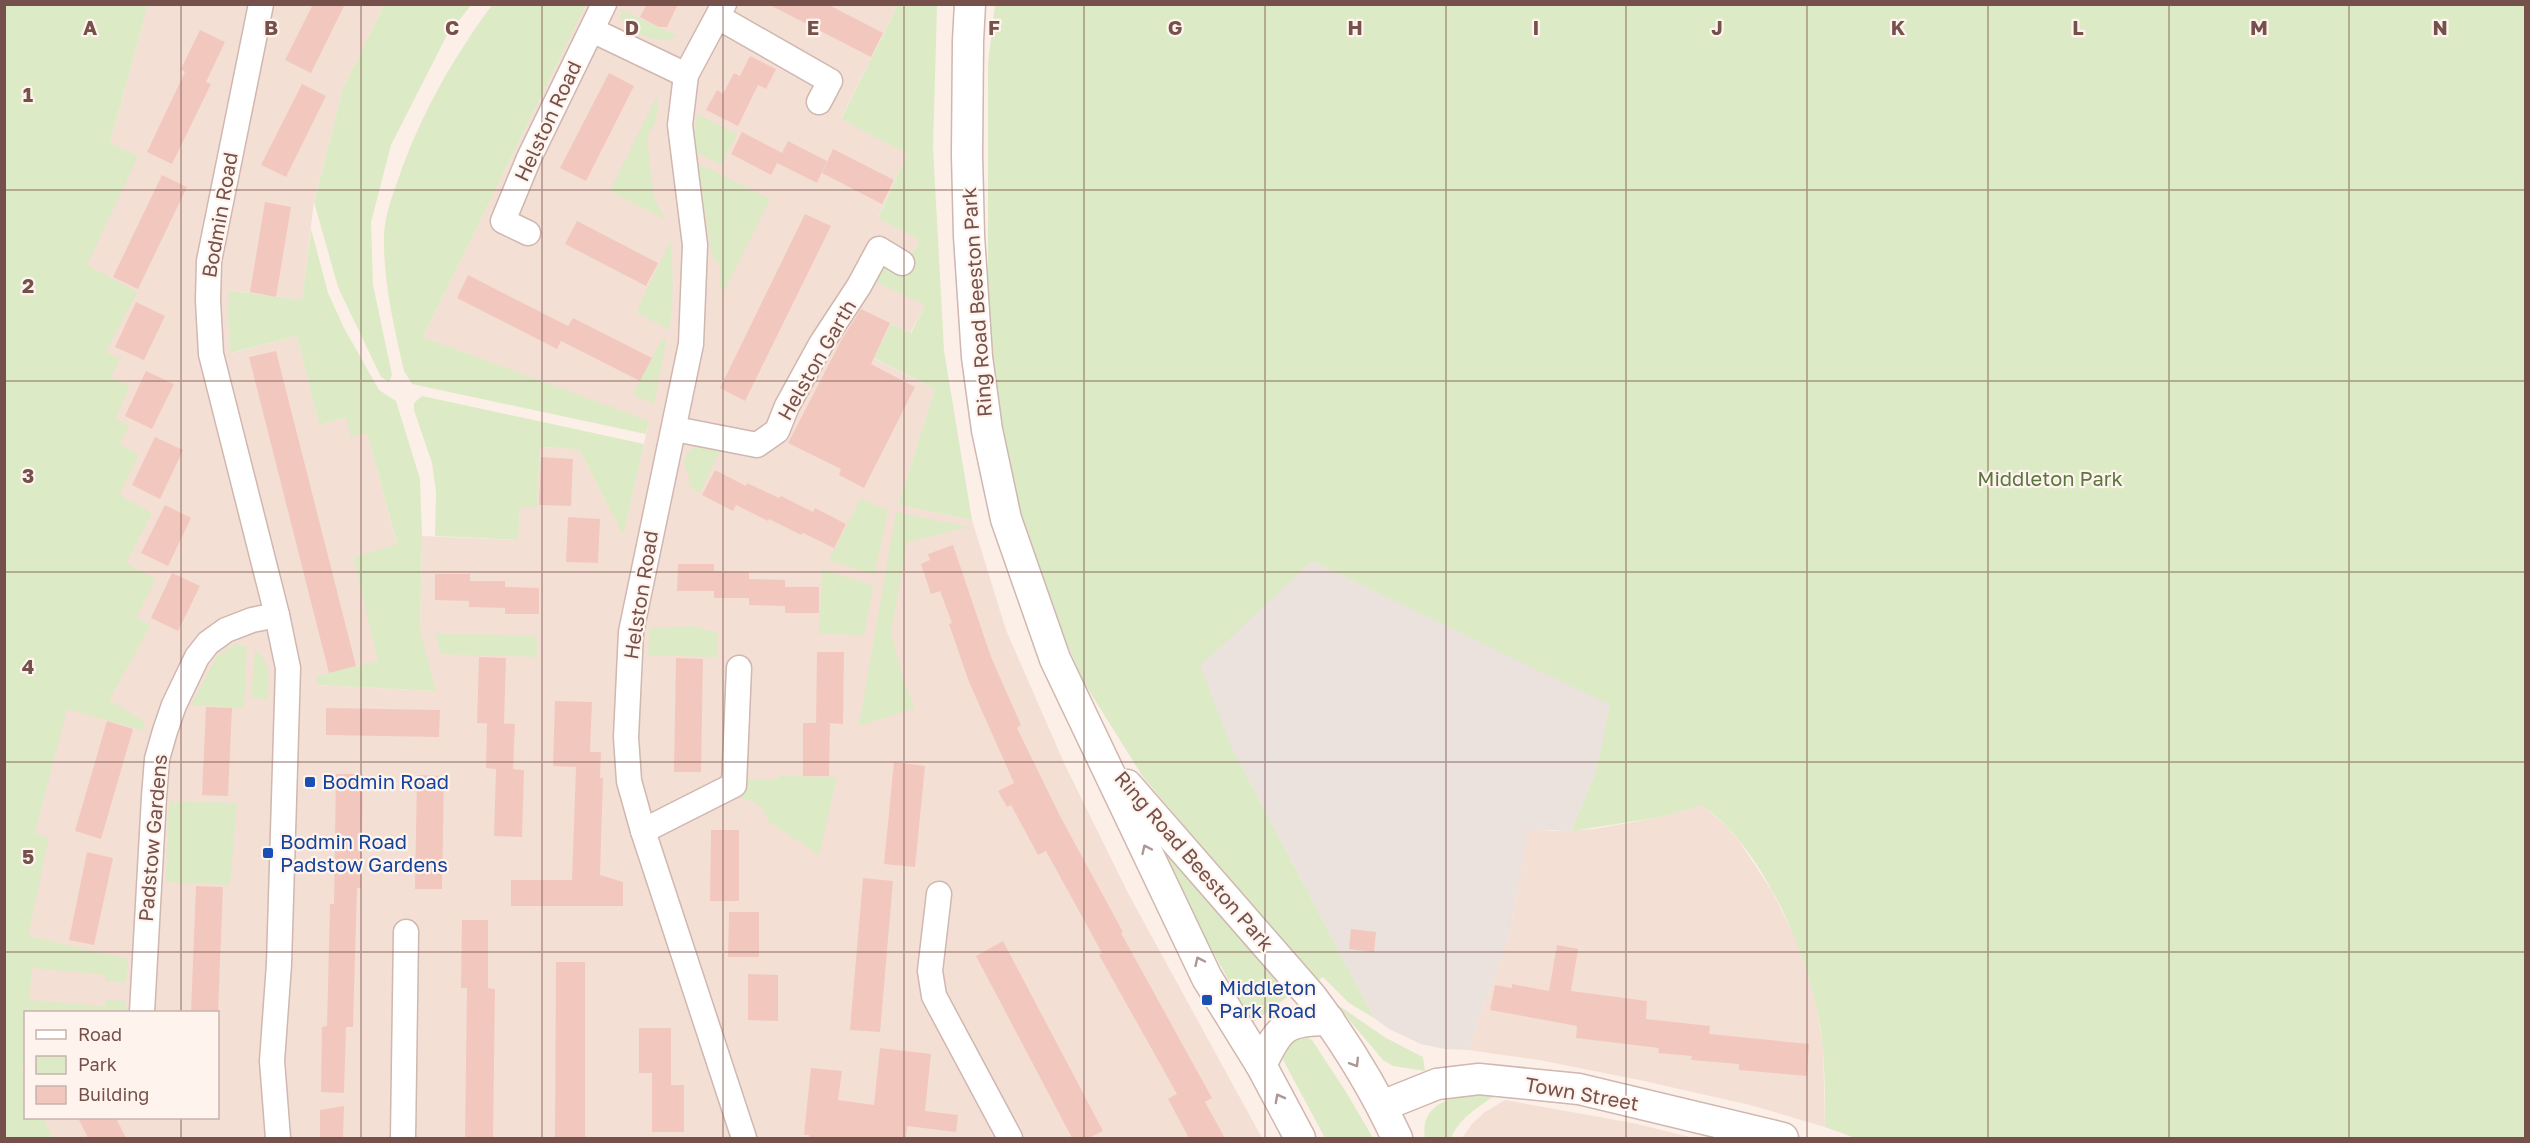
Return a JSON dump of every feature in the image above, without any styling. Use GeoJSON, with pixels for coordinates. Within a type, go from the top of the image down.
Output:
{"type":"FeatureCollection","features":[{"type":"Feature","properties":{"kind":"street","name":"Bodmin Road"},"geometry":{"type":"LineString","coordinates":[[261,4],[209,261],[208,301],[211,354],[278,615],[288,668],[279,964],[272,1061],[278,1138]]}},
{"type":"Feature","properties":{"kind":"street","name":"Helston Road"},"geometry":{"type":"LineString","coordinates":[[528,233],[503,221],[529,158],[604,4]]}},
{"type":"Feature","properties":{"kind":"street","name":"Ring Road Beeston Park"},"geometry":{"type":"LineString","coordinates":[[970,4],[967,108],[969,236],[977,357],[987,430],[1006,519],[1055,659],[1207,978],[1262,1065],[1294,1136]]}},
{"type":"Feature","properties":{"kind":"street","name":"Helston Road"},"geometry":{"type":"LineString","coordinates":[[721,11],[686,75],[680,125],[694,256],[691,344],[631,632],[626,737],[629,781],[643,831],[744,1138]]}},
{"type":"Feature","properties":{"kind":"street"},"geometry":{"type":"LineString","coordinates":[[721,11],[830,81],[819,102]]}},
{"type":"Feature","properties":{"kind":"street"},"geometry":{"type":"LineString","coordinates":[[591,30],[686,75]]}},
{"type":"Feature","properties":{"kind":"street","name":"Helston Garth"},"geometry":{"type":"LineString","coordinates":[[675,429],[757,445],[777,431],[787,406],[821,344],[859,286],[879,249],[902,263]]}},
{"type":"Feature","properties":{"kind":"street","name":"Padstow Gardens"},"geometry":{"type":"LineString","coordinates":[[142,1011],[157,759],[165,731],[174,705],[197,657],[208,643],[226,630],[252,620],[278,615]]}},
{"type":"Feature","properties":{"kind":"street"},"geometry":{"type":"LineString","coordinates":[[643,831],[734,785],[739,668]]}},
{"type":"Feature","properties":{"kind":"street","name":"Ring Road Beeston Park"},"geometry":{"type":"LineString","coordinates":[[1104,758],[1266,943],[1329,1020],[1382,1106]]}},
{"type":"Feature","properties":{"kind":"street"},"geometry":{"type":"LineString","coordinates":[[939,894],[930,972],[934,996],[1010,1138]]}},
{"type":"Feature","properties":{"kind":"street"},"geometry":{"type":"LineString","coordinates":[[403,1138],[406,932]]}},
{"type":"Feature","properties":{"kind":"street"},"geometry":{"type":"LineString","coordinates":[[1262,1065],[1277,1034],[1297,1021],[1329,1020]]}},
{"type":"Feature","properties":{"kind":"street","name":"Town Street"},"geometry":{"type":"LineString","coordinates":[[1382,1106],[1437,1084],[1479,1079],[1579,1089],[1783,1138]]}},
{"type":"Feature","properties":{"kind":"street"},"geometry":{"type":"LineString","coordinates":[[1382,1106],[1397,1138]]}},
{"type":"Feature","properties":{"kind":"shaded area"},"geometry":{"type":"Polygon","coordinates":[[[148,5],[384,5],[343,88],[314,201],[302,300],[230,290],[228,323],[232,353],[297,336],[319,425],[346,417],[367,433],[397,545],[353,557],[379,661],[317,676],[317,685],[435,691],[420,632],[422,536],[518,540],[520,507],[537,507],[540,447],[579,449],[623,534],[649,422],[423,337],[586,5],[898,5],[841,118],[907,154],[878,217],[919,240],[902,274],[925,305],[910,333],[892,324],[875,359],[935,389],[898,505],[972,520],[1006,630],[1065,765],[1128,893],[1262,1138],[13,1138],[5,584],[80,253],[148,5]]]}},
{"type":"Feature","properties":{"kind":"shaded area"},"geometry":{"type":"Polygon","coordinates":[[[1312,561],[1611,705],[1596,772],[1571,831],[1528,829],[1510,933],[1468,1050],[1445,1049],[1421,1044],[1389,1029],[1374,1018],[1232,748],[1199,666],[1312,561]]]}},
{"type":"Feature","properties":{"kind":"shaded area"},"geometry":{"type":"Polygon","coordinates":[[[1702,805],[1739,841],[1772,891],[1796,940],[1815,998],[1823,1047],[1825,1127],[1750,1105],[1644,1081],[1539,1060],[1468,1050],[1510,933],[1528,828],[1553,831],[1594,829],[1662,817],[1702,805]]]}},
{"type":"Feature","properties":{"kind":"shaded area"},"geometry":{"type":"Polygon","coordinates":[[[1505,1100],[1633,1123],[1694,1138],[1462,1138],[1485,1112],[1505,1100]]]}},
{"type":"Feature","properties":{"kind":"green space"},"geometry":{"type":"Polygon","coordinates":[[[6,4],[148,5],[110,143],[138,156],[87,265],[137,292],[106,352],[120,359],[111,377],[130,386],[115,418],[129,426],[119,444],[139,454],[119,495],[152,513],[126,563],[156,579],[136,617],[150,626],[109,700],[143,721],[146,731],[67,709],[35,833],[49,838],[28,936],[128,959],[126,983],[105,981],[106,975],[32,968],[29,1000],[105,1006],[106,1000],[126,1001],[126,1011],[24,1011],[24,1064],[21,1066],[24,1074],[24,1119],[44,1119],[53,1138],[4,1138],[6,4]]]}},
{"type":"Feature","properties":{"kind":"green space"},"geometry":{"type":"Polygon","coordinates":[[[384,5],[471,5],[446,37],[391,145],[371,222],[373,285],[392,375],[389,382],[381,377],[338,287],[314,202],[343,88],[384,5]]]}},
{"type":"Feature","properties":{"kind":"green space"},"geometry":{"type":"Polygon","coordinates":[[[492,5],[586,5],[423,337],[649,421],[646,434],[412,384],[404,371],[385,269],[384,235],[387,213],[417,131],[439,87],[464,45],[492,5]]]}},
{"type":"Feature","properties":{"kind":"green space"},"geometry":{"type":"Polygon","coordinates":[[[898,5],[937,5],[933,147],[944,351],[972,520],[898,505],[935,389],[874,358],[891,324],[911,333],[925,305],[863,276],[871,262],[902,274],[919,240],[878,218],[907,154],[841,119],[898,5]]]}},
{"type":"Feature","properties":{"kind":"green space","name":"Middleton Park"},"geometry":{"type":"Polygon","coordinates":[[[995,5],[2525,5],[2525,1138],[1855,1138],[1825,1127],[1823,1050],[1819,1022],[1803,961],[1778,900],[1745,848],[1726,826],[1702,805],[1662,817],[1571,831],[1596,772],[1610,705],[1312,561],[1200,666],[1232,748],[1374,1018],[1349,1003],[1323,977],[1316,982],[1143,777],[1083,681],[1041,584],[1017,499],[988,336],[988,63],[995,5]]]}},
{"type":"Feature","properties":{"kind":"green space"},"geometry":{"type":"Polygon","coordinates":[[[620,9],[679,37],[663,40],[641,35],[622,21],[620,9]]]}},
{"type":"Feature","properties":{"kind":"green space"},"geometry":{"type":"Polygon","coordinates":[[[658,94],[656,122],[647,137],[654,198],[666,220],[610,191],[658,94]]]}},
{"type":"Feature","properties":{"kind":"green space"},"geometry":{"type":"Polygon","coordinates":[[[697,114],[737,134],[721,165],[696,152],[694,135],[697,114]]]}},
{"type":"Feature","properties":{"kind":"green space"},"geometry":{"type":"Polygon","coordinates":[[[697,163],[770,199],[724,291],[720,287],[720,266],[712,256],[697,163]]]}},
{"type":"Feature","properties":{"kind":"green space"},"geometry":{"type":"Polygon","coordinates":[[[311,229],[328,293],[344,328],[379,390],[396,401],[420,479],[422,536],[420,631],[436,691],[317,685],[317,676],[378,661],[353,557],[397,544],[367,433],[351,437],[346,417],[319,425],[297,336],[231,353],[228,322],[229,290],[302,300],[311,229]]]}},
{"type":"Feature","properties":{"kind":"green space"},"geometry":{"type":"Polygon","coordinates":[[[671,240],[673,285],[669,330],[636,312],[671,240]]]}},
{"type":"Feature","properties":{"kind":"green space"},"geometry":{"type":"Polygon","coordinates":[[[663,337],[666,341],[654,404],[633,394],[663,337]]]}},
{"type":"Feature","properties":{"kind":"green space"},"geometry":{"type":"Polygon","coordinates":[[[422,396],[644,444],[623,535],[579,449],[540,447],[537,507],[520,507],[518,540],[435,536],[436,492],[432,463],[414,410],[414,403],[422,396]]]}},
{"type":"Feature","properties":{"kind":"green space"},"geometry":{"type":"Polygon","coordinates":[[[700,445],[721,449],[700,493],[688,485],[690,479],[684,459],[689,452],[700,445]]]}},
{"type":"Feature","properties":{"kind":"green space"},"geometry":{"type":"Polygon","coordinates":[[[861,498],[888,511],[874,575],[829,560],[861,498]]]}},
{"type":"Feature","properties":{"kind":"green space"},"geometry":{"type":"Polygon","coordinates":[[[896,512],[969,527],[907,542],[891,632],[902,675],[915,708],[859,726],[896,512]]]}},
{"type":"Feature","properties":{"kind":"green space"},"geometry":{"type":"Polygon","coordinates":[[[822,569],[873,586],[864,635],[819,634],[822,569]]]}},
{"type":"Feature","properties":{"kind":"green space"},"geometry":{"type":"Polygon","coordinates":[[[693,626],[718,633],[718,657],[648,655],[650,628],[693,626]]]}},
{"type":"Feature","properties":{"kind":"green space"},"geometry":{"type":"Polygon","coordinates":[[[435,634],[536,635],[537,657],[441,654],[435,634]]]}},
{"type":"Feature","properties":{"kind":"green space"},"geometry":{"type":"Polygon","coordinates":[[[235,644],[247,647],[244,708],[191,705],[217,656],[235,644]]]}},
{"type":"Feature","properties":{"kind":"green space"},"geometry":{"type":"Polygon","coordinates":[[[255,650],[267,666],[268,700],[251,697],[255,650]]]}},
{"type":"Feature","properties":{"kind":"green space"},"geometry":{"type":"Polygon","coordinates":[[[778,776],[837,777],[819,855],[768,821],[763,809],[756,803],[735,796],[745,779],[778,780],[778,776]]]}},
{"type":"Feature","properties":{"kind":"green space"},"geometry":{"type":"Polygon","coordinates":[[[169,801],[237,803],[230,885],[166,882],[169,801]]]}},
{"type":"Feature","properties":{"kind":"green space"},"geometry":{"type":"Polygon","coordinates":[[[1167,850],[1293,993],[1252,1023],[1161,857],[1162,852],[1167,850]]]}},
{"type":"Feature","properties":{"kind":"green space"},"geometry":{"type":"Polygon","coordinates":[[[1335,1003],[1386,1038],[1423,1057],[1425,1071],[1393,1066],[1383,1060],[1335,1003]]]}},
{"type":"Feature","properties":{"kind":"green space"},"geometry":{"type":"Polygon","coordinates":[[[1301,1035],[1312,1040],[1373,1138],[1325,1138],[1281,1056],[1282,1049],[1301,1035]]]}},
{"type":"Feature","properties":{"kind":"green space"},"geometry":{"type":"Polygon","coordinates":[[[1473,1094],[1497,1094],[1465,1118],[1451,1138],[1425,1138],[1427,1118],[1437,1105],[1473,1094]]]}},
{"type":"Feature","properties":{"kind":"building"},"geometry":{"type":"Polygon","coordinates":[[[313,4],[345,4],[311,73],[285,60],[313,4]]]}},
{"type":"Feature","properties":{"kind":"building"},"geometry":{"type":"Polygon","coordinates":[[[647,4],[678,4],[667,27],[659,27],[640,17],[647,4]]]}},
{"type":"Feature","properties":{"kind":"building"},"geometry":{"type":"Polygon","coordinates":[[[768,4],[827,4],[883,33],[871,57],[768,4]]]}},
{"type":"Feature","properties":{"kind":"building"},"geometry":{"type":"Polygon","coordinates":[[[200,30],[225,42],[206,82],[211,84],[172,164],[147,152],[185,72],[181,69],[200,30]]]}},
{"type":"Feature","properties":{"kind":"building"},"geometry":{"type":"Polygon","coordinates":[[[750,56],[776,69],[766,89],[758,85],[738,126],[706,110],[717,90],[723,94],[734,73],[740,76],[750,56]]]}},
{"type":"Feature","properties":{"kind":"building"},"geometry":{"type":"Polygon","coordinates":[[[609,73],[634,86],[586,181],[560,168],[609,73]]]}},
{"type":"Feature","properties":{"kind":"building"},"geometry":{"type":"Polygon","coordinates":[[[302,84],[326,96],[286,177],[261,165],[302,84]]]}},
{"type":"Feature","properties":{"kind":"building"},"geometry":{"type":"Polygon","coordinates":[[[742,132],[782,153],[788,141],[827,161],[817,183],[777,163],[771,175],[731,154],[742,132]]]}},
{"type":"Feature","properties":{"kind":"building"},"geometry":{"type":"Polygon","coordinates":[[[833,149],[894,180],[882,204],[822,173],[833,149]]]}},
{"type":"Feature","properties":{"kind":"building"},"geometry":{"type":"Polygon","coordinates":[[[162,175],[187,187],[138,289],[113,277],[162,175]]]}},
{"type":"Feature","properties":{"kind":"building"},"geometry":{"type":"Polygon","coordinates":[[[265,202],[291,207],[276,297],[250,292],[265,202]]]}},
{"type":"Feature","properties":{"kind":"building"},"geometry":{"type":"Polygon","coordinates":[[[805,214],[831,226],[745,401],[720,388],[805,214]]]}},
{"type":"Feature","properties":{"kind":"building"},"geometry":{"type":"Polygon","coordinates":[[[577,221],[658,263],[646,286],[565,244],[577,221]]]}},
{"type":"Feature","properties":{"kind":"building"},"geometry":{"type":"Polygon","coordinates":[[[468,275],[568,326],[573,318],[652,358],[640,381],[561,341],[557,349],[457,298],[468,275]]]}},
{"type":"Feature","properties":{"kind":"building"},"geometry":{"type":"Polygon","coordinates":[[[136,302],[165,316],[144,360],[115,347],[136,302]]]}},
{"type":"Feature","properties":{"kind":"building"},"geometry":{"type":"Polygon","coordinates":[[[861,309],[890,323],[871,364],[915,387],[864,488],[839,475],[841,469],[788,443],[842,339],[861,309]]]}},
{"type":"Feature","properties":{"kind":"building"},"geometry":{"type":"Polygon","coordinates":[[[276,351],[356,666],[329,673],[249,357],[276,351]]]}},
{"type":"Feature","properties":{"kind":"building"},"geometry":{"type":"Polygon","coordinates":[[[146,371],[174,384],[152,429],[125,416],[146,371]]]}},
{"type":"Feature","properties":{"kind":"building"},"geometry":{"type":"Polygon","coordinates":[[[155,437],[183,450],[160,499],[132,485],[155,437]]]}},
{"type":"Feature","properties":{"kind":"building"},"geometry":{"type":"Polygon","coordinates":[[[541,457],[573,459],[571,506],[539,505],[541,457]]]}},
{"type":"Feature","properties":{"kind":"building"},"geometry":{"type":"Polygon","coordinates":[[[715,470],[746,486],[747,483],[779,498],[781,496],[813,512],[815,508],[846,524],[834,548],[736,505],[733,511],[702,495],[715,470]]]}},
{"type":"Feature","properties":{"kind":"building"},"geometry":{"type":"Polygon","coordinates":[[[165,505],[191,518],[168,566],[141,553],[165,505]]]}},
{"type":"Feature","properties":{"kind":"building"},"geometry":{"type":"Polygon","coordinates":[[[568,517],[600,519],[598,563],[566,562],[568,517]]]}},
{"type":"Feature","properties":{"kind":"building"},"geometry":{"type":"Polygon","coordinates":[[[953,545],[991,657],[1021,725],[1017,728],[1060,816],[1123,932],[1121,933],[1212,1098],[1205,1102],[1225,1138],[1189,1138],[1168,1099],[1177,1094],[1099,955],[1102,953],[1046,851],[1038,855],[1011,805],[1007,807],[998,791],[1014,783],[969,682],[940,591],[931,594],[921,564],[930,560],[928,554],[953,545]]]}},
{"type":"Feature","properties":{"kind":"building"},"geometry":{"type":"Polygon","coordinates":[[[678,564],[714,564],[714,571],[749,572],[749,579],[785,580],[785,587],[819,587],[819,613],[785,613],[785,606],[749,605],[749,598],[714,598],[714,591],[677,591],[678,564]]]}},
{"type":"Feature","properties":{"kind":"building"},"geometry":{"type":"Polygon","coordinates":[[[172,573],[200,586],[178,631],[151,618],[172,573]]]}},
{"type":"Feature","properties":{"kind":"building"},"geometry":{"type":"Polygon","coordinates":[[[435,574],[470,574],[470,581],[505,581],[505,587],[539,588],[539,614],[505,614],[505,608],[469,607],[469,601],[435,600],[435,574]]]}},
{"type":"Feature","properties":{"kind":"building"},"geometry":{"type":"Polygon","coordinates":[[[817,652],[844,652],[843,724],[826,723],[830,724],[829,776],[803,776],[803,723],[816,723],[817,652]]]}},
{"type":"Feature","properties":{"kind":"building"},"geometry":{"type":"Polygon","coordinates":[[[479,657],[506,658],[504,724],[477,723],[479,657]]]}},
{"type":"Feature","properties":{"kind":"building"},"geometry":{"type":"Polygon","coordinates":[[[676,658],[703,659],[701,772],[674,772],[676,658]]]}},
{"type":"Feature","properties":{"kind":"building"},"geometry":{"type":"Polygon","coordinates":[[[555,701],[592,702],[590,752],[601,752],[600,778],[603,778],[600,875],[623,882],[623,906],[511,906],[511,880],[572,880],[576,767],[553,766],[555,701]]]}},
{"type":"Feature","properties":{"kind":"building"},"geometry":{"type":"Polygon","coordinates":[[[206,707],[232,708],[228,796],[202,795],[206,707]]]}},
{"type":"Feature","properties":{"kind":"building"},"geometry":{"type":"Polygon","coordinates":[[[326,708],[440,710],[439,737],[326,735],[326,708]]]}},
{"type":"Feature","properties":{"kind":"building"},"geometry":{"type":"Polygon","coordinates":[[[107,721],[133,729],[101,839],[75,831],[107,721]]]}},
{"type":"Feature","properties":{"kind":"building"},"geometry":{"type":"Polygon","coordinates":[[[487,723],[515,724],[513,769],[524,770],[522,837],[494,836],[496,769],[486,768],[487,723]]]}},
{"type":"Feature","properties":{"kind":"building"},"geometry":{"type":"Polygon","coordinates":[[[894,762],[925,766],[915,867],[884,864],[894,762]]]}},
{"type":"Feature","properties":{"kind":"building"},"geometry":{"type":"Polygon","coordinates":[[[336,774],[363,774],[361,888],[357,888],[353,1027],[346,1027],[344,1093],[321,1092],[322,1027],[327,1026],[330,904],[334,904],[336,774]]]}},
{"type":"Feature","properties":{"kind":"building"},"geometry":{"type":"Polygon","coordinates":[[[417,775],[444,776],[442,889],[415,889],[417,775]]]}},
{"type":"Feature","properties":{"kind":"building"},"geometry":{"type":"Polygon","coordinates":[[[711,830],[739,830],[739,901],[710,901],[711,830]]]}},
{"type":"Feature","properties":{"kind":"building"},"geometry":{"type":"Polygon","coordinates":[[[87,852],[113,858],[94,945],[69,940],[87,852]]]}},
{"type":"Feature","properties":{"kind":"building"},"geometry":{"type":"Polygon","coordinates":[[[863,878],[893,881],[880,1032],[850,1030],[863,878]]]}},
{"type":"Feature","properties":{"kind":"building"},"geometry":{"type":"Polygon","coordinates":[[[196,886],[223,887],[218,1011],[191,1011],[196,886]]]}},
{"type":"Feature","properties":{"kind":"building"},"geometry":{"type":"Polygon","coordinates":[[[729,912],[759,912],[759,957],[728,957],[729,912]]]}},
{"type":"Feature","properties":{"kind":"building"},"geometry":{"type":"Polygon","coordinates":[[[462,920],[488,920],[488,988],[495,989],[493,1138],[465,1138],[467,988],[461,988],[462,920]]]}},
{"type":"Feature","properties":{"kind":"building"},"geometry":{"type":"Polygon","coordinates":[[[1351,929],[1376,932],[1374,952],[1349,949],[1351,929]]]}},
{"type":"Feature","properties":{"kind":"building"},"geometry":{"type":"Polygon","coordinates":[[[1003,941],[1103,1131],[1089,1138],[1072,1138],[976,956],[1003,941]]]}},
{"type":"Feature","properties":{"kind":"building"},"geometry":{"type":"Polygon","coordinates":[[[1557,945],[1578,949],[1571,991],[1647,1001],[1646,1019],[1710,1026],[1709,1034],[1809,1044],[1807,1076],[1739,1070],[1739,1064],[1691,1060],[1692,1056],[1658,1053],[1659,1048],[1576,1038],[1577,1026],[1490,1010],[1495,985],[1512,988],[1512,984],[1549,991],[1557,945]]]}},
{"type":"Feature","properties":{"kind":"building"},"geometry":{"type":"Polygon","coordinates":[[[556,962],[585,962],[585,1138],[555,1137],[556,962]]]}},
{"type":"Feature","properties":{"kind":"building"},"geometry":{"type":"Polygon","coordinates":[[[748,974],[778,975],[778,1021],[748,1020],[748,974]]]}},
{"type":"Feature","properties":{"kind":"building"},"geometry":{"type":"Polygon","coordinates":[[[639,1028],[671,1028],[671,1085],[684,1085],[684,1132],[652,1132],[652,1073],[639,1073],[639,1028]]]}},
{"type":"Feature","properties":{"kind":"building"},"geometry":{"type":"Polygon","coordinates":[[[880,1048],[931,1054],[925,1111],[958,1115],[956,1132],[907,1126],[906,1138],[809,1138],[809,1135],[804,1135],[811,1068],[842,1071],[838,1100],[874,1105],[880,1048]]]}},
{"type":"Feature","properties":{"kind":"building"},"geometry":{"type":"Polygon","coordinates":[[[344,1106],[343,1138],[320,1138],[320,1110],[344,1106]]]}},
{"type":"Feature","properties":{"kind":"building"},"geometry":{"type":"Polygon","coordinates":[[[78,1119],[116,1119],[126,1138],[88,1138],[78,1119]]]}},
{"type":"Feature","properties":{"kind":"place","name":"Bodmin Road"},"geometry":{"type":"Point","coordinates":[310,782]}},
{"type":"Feature","properties":{"kind":"place","name":"Bodmin Road Padstow Gardens"},"geometry":{"type":"Point","coordinates":[268,853]}},
{"type":"Feature","properties":{"kind":"place","name":"Middleton Park Road"},"geometry":{"type":"Point","coordinates":[1207,1000]}}]}
